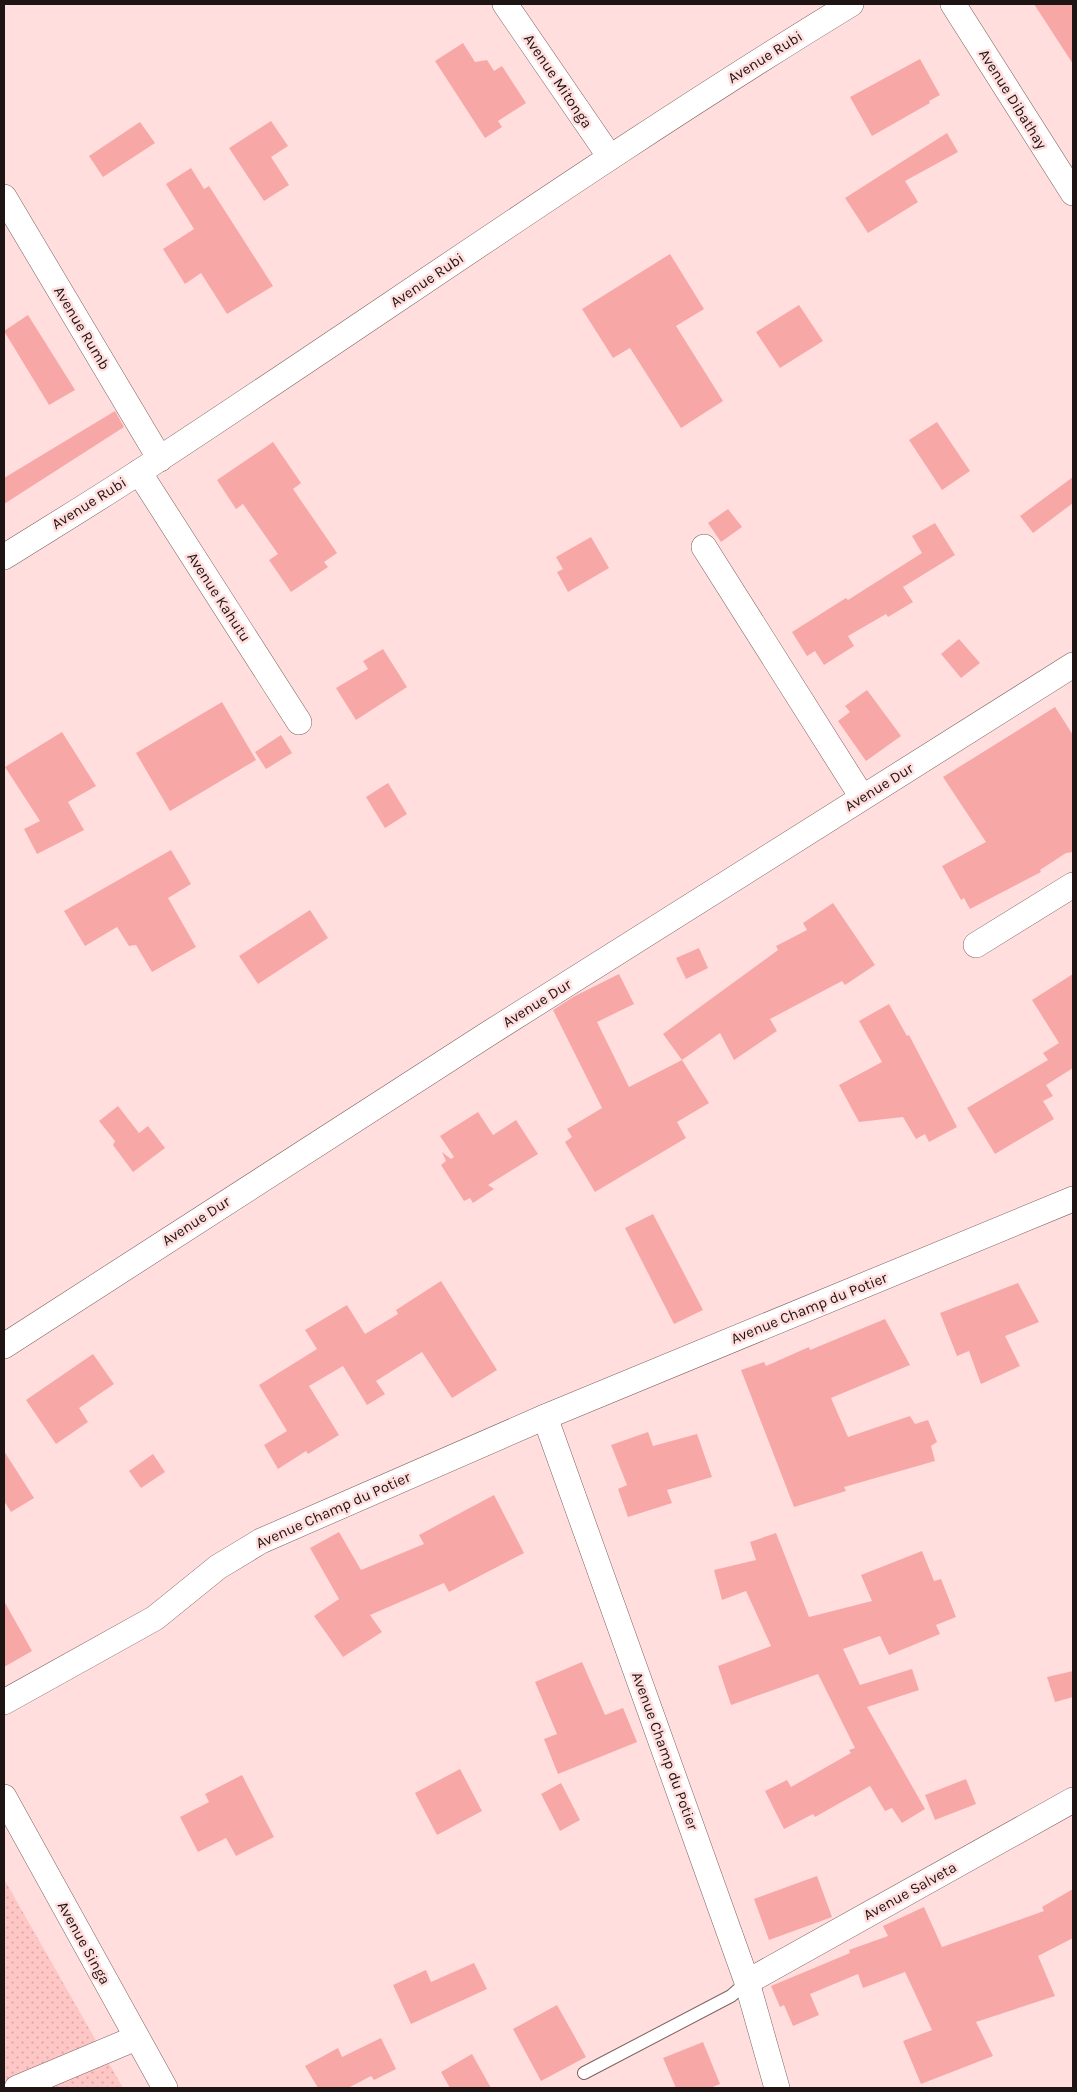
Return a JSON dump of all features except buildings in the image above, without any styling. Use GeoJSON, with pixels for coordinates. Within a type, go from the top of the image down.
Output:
{"type":"FeatureCollection","features":[{"type":"Feature","properties":{"kind":"street","name":"Avenue Mitonga"},"geometry":{"type":"LineString","coordinates":[[506,4],[610,157]]}},
{"type":"Feature","properties":{"kind":"street","name":"Avenue Rubi"},"geometry":{"type":"LineString","coordinates":[[4,557],[160,459],[610,157],[850,4]]}},
{"type":"Feature","properties":{"kind":"street","name":"Avenue Dibathay"},"geometry":{"type":"LineString","coordinates":[[953,4],[1073,193]]}},
{"type":"Feature","properties":{"kind":"street","name":"Avenue Rumb"},"geometry":{"type":"LineString","coordinates":[[4,197],[160,459]]}},
{"type":"Feature","properties":{"kind":"street","name":"Avenue Kahutu"},"geometry":{"type":"LineString","coordinates":[[139,472],[298,722]]}},
{"type":"Feature","properties":{"kind":"street"},"geometry":{"type":"LineString","coordinates":[[704,547],[862,797]]}},
{"type":"Feature","properties":{"kind":"street","name":"Avenue Dur"},"geometry":{"type":"LineString","coordinates":[[4,1346],[254,1184],[1073,665]]}},
{"type":"Feature","properties":{"kind":"street"},"geometry":{"type":"LineString","coordinates":[[976,945],[1073,885]]}},
{"type":"Feature","properties":{"kind":"street","name":"Avenue Champ du Potier"},"geometry":{"type":"LineString","coordinates":[[4,1702],[155,1618],[218,1567],[261,1540],[545,1417],[1073,1199]]}},
{"type":"Feature","properties":{"kind":"street","name":"Avenue Champ du Potier"},"geometry":{"type":"LineString","coordinates":[[545,1417],[747,1982],[776,2088]]}},
{"type":"Feature","properties":{"kind":"street","name":"Avenue Singa"},"geometry":{"type":"LineString","coordinates":[[4,1797],[165,2088]]}},
{"type":"Feature","properties":{"kind":"street","name":"Avenue Salveta"},"geometry":{"type":"LineString","coordinates":[[747,1982],[1073,1800]]}},
{"type":"Feature","properties":{"kind":"street"},"geometry":{"type":"LineString","coordinates":[[17,2088],[136,2038]]}},
{"type":"Feature","properties":{"kind":"lane"},"geometry":{"type":"LineString","coordinates":[[584,2074],[731,1996],[747,1982]]}},
{"type":"Feature","properties":{"kind":"shaded area"},"geometry":{"type":"Polygon","coordinates":[[[4,1879],[123,2088],[4,2088],[4,1879]]]}}]}
